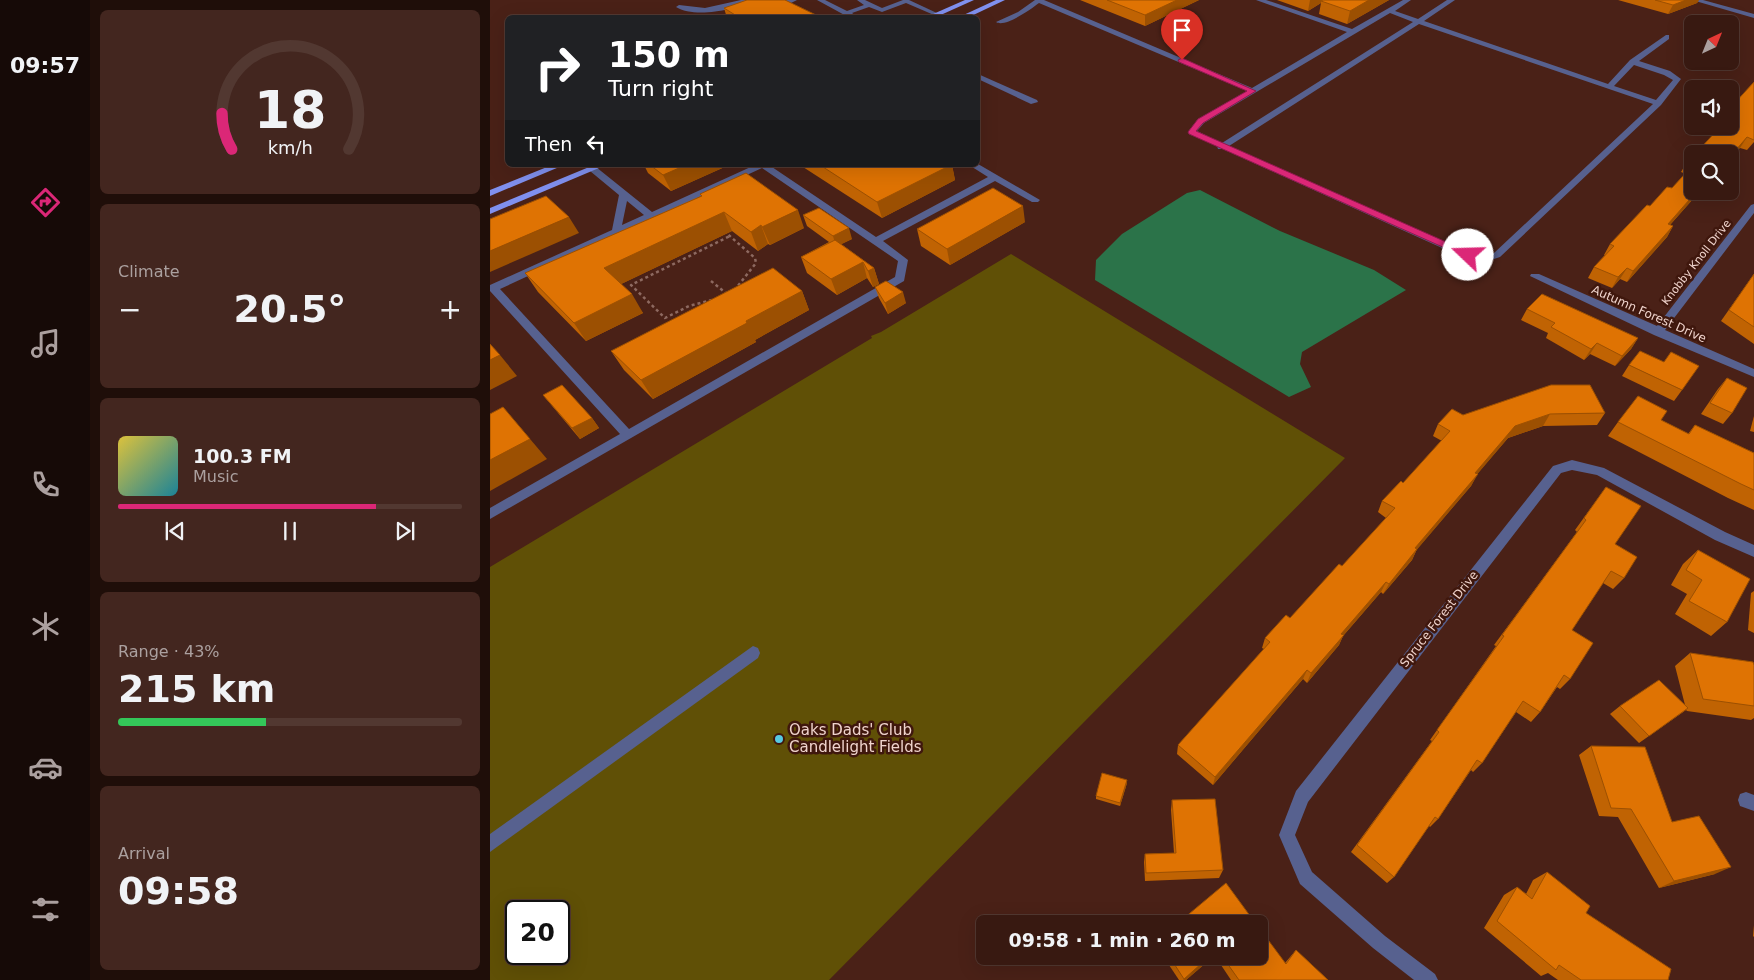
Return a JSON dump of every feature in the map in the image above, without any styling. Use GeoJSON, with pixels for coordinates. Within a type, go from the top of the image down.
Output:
{"type":"FeatureCollection","features":[{"type":"Feature","properties":{"kind":"main road"},"geometry":{"type":"LineString","coordinates":[[936,14],[971,0]]}},
{"type":"Feature","properties":{"kind":"main road"},"geometry":{"type":"LineString","coordinates":[[967,15],[1002,0]]}},
{"type":"Feature","properties":{"kind":"main road"},"geometry":{"type":"LineString","coordinates":[[490,193],[555,167]]}},
{"type":"Feature","properties":{"kind":"main road"},"geometry":{"type":"LineString","coordinates":[[490,211],[590,167]]}},
{"type":"Feature","properties":{"kind":"street"},"geometry":{"type":"LineString","coordinates":[[679,7],[691,11],[710,12],[748,0]]}},
{"type":"Feature","properties":{"kind":"street"},"geometry":{"type":"LineString","coordinates":[[794,0],[785,3],[807,15]]}},
{"type":"Feature","properties":{"kind":"street"},"geometry":{"type":"LineString","coordinates":[[820,0],[851,15]]}},
{"type":"Feature","properties":{"kind":"street"},"geometry":{"type":"LineString","coordinates":[[860,0],[882,10],[906,1],[936,14]]}},
{"type":"Feature","properties":{"kind":"street"},"geometry":{"type":"LineString","coordinates":[[999,22],[1020,13],[1039,0],[1253,91]]}},
{"type":"Feature","properties":{"kind":"street"},"geometry":{"type":"LineString","coordinates":[[1259,0],[1353,32]]}},
{"type":"Feature","properties":{"kind":"street"},"geometry":{"type":"LineString","coordinates":[[1408,0],[1201,121],[1192,132],[1221,147],[1454,250],[1482,260],[1497,255],[1658,103],[1677,79],[1667,73],[1633,62]]}},
{"type":"Feature","properties":{"kind":"street"},"geometry":{"type":"LineString","coordinates":[[1221,147],[1452,0]]}},
{"type":"Feature","properties":{"kind":"street"},"geometry":{"type":"LineString","coordinates":[[1695,0],[1754,16]]}},
{"type":"Feature","properties":{"kind":"street"},"geometry":{"type":"LineString","coordinates":[[847,13],[869,5]]}},
{"type":"Feature","properties":{"kind":"street"},"geometry":{"type":"LineString","coordinates":[[1389,11],[1658,103]]}},
{"type":"Feature","properties":{"kind":"street"},"geometry":{"type":"LineString","coordinates":[[1307,17],[1315,12]]}},
{"type":"Feature","properties":{"kind":"street"},"geometry":{"type":"LineString","coordinates":[[1609,87],[1633,62],[1666,37]]}},
{"type":"Feature","properties":{"kind":"street"},"geometry":{"type":"LineString","coordinates":[[980,77],[1034,102]]}},
{"type":"Feature","properties":{"kind":"street"},"geometry":{"type":"LineString","coordinates":[[590,167],[651,216]]}},
{"type":"Feature","properties":{"kind":"street"},"geometry":{"type":"LineString","coordinates":[[628,434],[491,288],[759,167]]}},
{"type":"Feature","properties":{"kind":"street"},"geometry":{"type":"LineString","coordinates":[[490,514],[900,280],[903,260],[766,167]]}},
{"type":"Feature","properties":{"kind":"street"},"geometry":{"type":"LineString","coordinates":[[977,167],[1036,200]]}},
{"type":"Feature","properties":{"kind":"street"},"geometry":{"type":"LineString","coordinates":[[876,241],[995,177]]}},
{"type":"Feature","properties":{"kind":"street"},"geometry":{"type":"LineString","coordinates":[[616,232],[624,194]]}},
{"type":"Feature","properties":{"kind":"street","name":"Knobby Knoll Drive"},"geometry":{"type":"LineString","coordinates":[[1658,332],[1754,207]]}},
{"type":"Feature","properties":{"kind":"street","name":"Autumn Forest Drive"},"geometry":{"type":"LineString","coordinates":[[1535,276],[1754,373]]}},
{"type":"Feature","properties":{"kind":"street","name":"Spruce Forest Drive"},"geometry":{"type":"LineString","coordinates":[[1429,980],[1379,942],[1306,878],[1287,835],[1302,797],[1557,468],[1572,464],[1600,471],[1720,536],[1754,551]]}},
{"type":"Feature","properties":{"kind":"street"},"geometry":{"type":"LineString","coordinates":[[490,844],[753,653]]}},
{"type":"Feature","properties":{"kind":"path"},"geometry":{"type":"LineString","coordinates":[[722,230],[755,258],[756,263],[743,281],[734,289]]}},
{"type":"Feature","properties":{"kind":"path"},"geometry":{"type":"LineString","coordinates":[[717,299],[689,306],[665,318],[631,285],[730,236]]}},
{"type":"Feature","properties":{"kind":"path"},"geometry":{"type":"LineString","coordinates":[[711,281],[732,298]]}},
{"type":"Feature","properties":{"kind":"path"},"geometry":{"type":"LineString","coordinates":[[722,296],[728,294]]}},
{"type":"Feature","properties":{"kind":"shaded area"},"geometry":{"type":"Polygon","coordinates":[[[1200,190],[1280,231],[1374,270],[1406,290],[1302,352],[1300,364],[1311,387],[1289,397],[1095,280],[1096,260],[1122,234],[1187,193],[1200,190]]]}},
{"type":"Feature","properties":{"kind":"shaded area","name":"Oaks Dads' Club Candlelight Fields"},"geometry":{"type":"Polygon","coordinates":[[[1011,254],[1345,458],[829,980],[490,980],[490,567],[872,338],[871,336],[881,332],[1011,254]]]}},
{"type":"Feature","properties":{"kind":"building"},"geometry":{"type":"Polygon","coordinates":[[[747,0],[785,0],[816,15],[735,15],[724,8],[747,0]]]}},
{"type":"Feature","properties":{"kind":"building"},"geometry":{"type":"Polygon","coordinates":[[[1107,0],[1177,0],[1145,15],[1107,0]]]}},
{"type":"Feature","properties":{"kind":"building"},"geometry":{"type":"Polygon","coordinates":[[[1369,0],[1350,11],[1321,1],[1369,0]]]}},
{"type":"Feature","properties":{"kind":"building"},"geometry":{"type":"Polygon","coordinates":[[[1655,0],[1686,0],[1673,5],[1655,0]]]}},
{"type":"Feature","properties":{"kind":"building"},"geometry":{"type":"Polygon","coordinates":[[[1754,82],[1754,140],[1747,137],[1739,146],[1703,145],[1713,135],[1739,135],[1739,98],[1754,82]]]}},
{"type":"Feature","properties":{"kind":"building"},"geometry":{"type":"Polygon","coordinates":[[[653,167],[681,167],[663,175],[653,167]]]}},
{"type":"Feature","properties":{"kind":"building"},"geometry":{"type":"Polygon","coordinates":[[[823,167],[947,167],[877,202],[823,167]]]}},
{"type":"Feature","properties":{"kind":"building"},"geometry":{"type":"Polygon","coordinates":[[[746,173],[798,210],[762,227],[761,225],[751,232],[724,212],[604,268],[632,294],[574,323],[525,273],[702,196],[700,194],[746,173]]]}},
{"type":"Feature","properties":{"kind":"building"},"geometry":{"type":"Polygon","coordinates":[[[1684,175],[1684,200],[1689,200],[1668,224],[1673,226],[1633,271],[1627,268],[1618,277],[1594,267],[1614,246],[1610,244],[1647,205],[1650,206],[1667,187],[1672,188],[1684,175]]]}},
{"type":"Feature","properties":{"kind":"building"},"geometry":{"type":"Polygon","coordinates":[[[993,188],[1023,206],[947,249],[917,229],[993,188]]]}},
{"type":"Feature","properties":{"kind":"building"},"geometry":{"type":"Polygon","coordinates":[[[546,196],[569,217],[490,251],[490,219],[546,196]]]}},
{"type":"Feature","properties":{"kind":"building"},"geometry":{"type":"Polygon","coordinates":[[[819,208],[849,228],[833,236],[803,215],[819,208]]]}},
{"type":"Feature","properties":{"kind":"building"},"geometry":{"type":"Polygon","coordinates":[[[835,240],[874,268],[868,271],[863,262],[831,279],[801,257],[835,240]]]}},
{"type":"Feature","properties":{"kind":"building"},"geometry":{"type":"Polygon","coordinates":[[[773,268],[802,291],[641,380],[611,351],[773,268]]]}},
{"type":"Feature","properties":{"kind":"building"},"geometry":{"type":"Polygon","coordinates":[[[1754,274],[1754,327],[1729,310],[1754,274]]]}},
{"type":"Feature","properties":{"kind":"building"},"geometry":{"type":"Polygon","coordinates":[[[886,281],[903,292],[885,303],[875,287],[886,281]]]}},
{"type":"Feature","properties":{"kind":"building"},"geometry":{"type":"Polygon","coordinates":[[[1542,294],[1638,338],[1622,356],[1597,343],[1591,349],[1551,327],[1555,323],[1527,309],[1542,294]]]}},
{"type":"Feature","properties":{"kind":"building"},"geometry":{"type":"Polygon","coordinates":[[[490,344],[500,355],[490,360],[490,344]]]}},
{"type":"Feature","properties":{"kind":"building"},"geometry":{"type":"Polygon","coordinates":[[[1640,351],[1664,362],[1671,352],[1699,366],[1682,390],[1629,365],[1640,351]]]}},
{"type":"Feature","properties":{"kind":"building"},"geometry":{"type":"Polygon","coordinates":[[[1727,378],[1747,388],[1732,413],[1710,403],[1727,378]]]}},
{"type":"Feature","properties":{"kind":"building"},"geometry":{"type":"Polygon","coordinates":[[[562,385],[592,418],[572,428],[543,395],[562,385]]]}},
{"type":"Feature","properties":{"kind":"building"},"geometry":{"type":"Polygon","coordinates":[[[1551,385],[1590,385],[1605,413],[1550,414],[1515,426],[1475,473],[1478,474],[1415,548],[1417,549],[1389,584],[1386,582],[1341,634],[1344,635],[1311,673],[1307,670],[1215,777],[1178,745],[1270,642],[1265,638],[1286,615],[1290,618],[1339,564],[1342,566],[1395,508],[1382,501],[1401,481],[1403,483],[1450,431],[1438,424],[1452,409],[1463,415],[1551,385]]]}},
{"type":"Feature","properties":{"kind":"building"},"geometry":{"type":"Polygon","coordinates":[[[1638,396],[1667,411],[1661,420],[1689,434],[1695,425],[1754,453],[1754,490],[1618,422],[1638,396]]]}},
{"type":"Feature","properties":{"kind":"building"},"geometry":{"type":"Polygon","coordinates":[[[503,407],[530,439],[490,460],[490,414],[503,407]]]}},
{"type":"Feature","properties":{"kind":"building"},"geometry":{"type":"Polygon","coordinates":[[[1606,487],[1641,506],[1615,544],[1637,557],[1624,578],[1611,571],[1572,630],[1593,643],[1570,679],[1564,675],[1540,712],[1523,701],[1482,763],[1477,760],[1438,819],[1435,817],[1394,877],[1357,845],[1439,732],[1437,730],[1504,636],[1502,635],[1586,520],[1584,518],[1606,487]]]}},
{"type":"Feature","properties":{"kind":"building"},"geometry":{"type":"Polygon","coordinates":[[[1698,550],[1750,579],[1727,622],[1689,601],[1702,580],[1686,570],[1698,550]]]}},
{"type":"Feature","properties":{"kind":"building"},"geometry":{"type":"Polygon","coordinates":[[[1690,653],[1753,662],[1754,706],[1703,699],[1690,653]]]}},
{"type":"Feature","properties":{"kind":"building"},"geometry":{"type":"Polygon","coordinates":[[[1659,680],[1688,708],[1649,736],[1620,706],[1659,680]]]}},
{"type":"Feature","properties":{"kind":"building"},"geometry":{"type":"Polygon","coordinates":[[[1591,746],[1645,747],[1672,822],[1699,816],[1731,867],[1674,881],[1631,809],[1611,808],[1591,746]]]}},
{"type":"Feature","properties":{"kind":"building"},"geometry":{"type":"Polygon","coordinates":[[[1102,773],[1127,780],[1120,803],[1096,796],[1102,773]]]}},
{"type":"Feature","properties":{"kind":"building"},"geometry":{"type":"Polygon","coordinates":[[[1215,799],[1223,870],[1146,873],[1145,854],[1176,853],[1172,800],[1215,799]]]}},
{"type":"Feature","properties":{"kind":"building"},"geometry":{"type":"Polygon","coordinates":[[[1547,872],[1590,906],[1586,913],[1671,969],[1668,980],[1581,980],[1559,965],[1556,970],[1497,921],[1517,887],[1532,899],[1547,872]]]}},
{"type":"Feature","properties":{"kind":"building"},"geometry":{"type":"Polygon","coordinates":[[[1226,883],[1249,915],[1188,915],[1226,883]]]}},
{"type":"Feature","properties":{"kind":"building"},"geometry":{"type":"Polygon","coordinates":[[[1268,940],[1286,964],[1296,950],[1328,980],[1239,980],[1228,965],[1268,965],[1268,940]]]}},
{"type":"Feature","properties":{"kind":"building"},"geometry":{"type":"Polygon","coordinates":[[[1175,965],[1200,965],[1184,979],[1175,965]]]}},
{"type":"Feature","properties":{"kind":"place","name":"Oaks Dads' Club Candlelight Fields"},"geometry":{"type":"Point","coordinates":[779,739]}},
{"type":"Feature","properties":{"kind":"route"},"geometry":{"type":"LineString","coordinates":[[1182,60],[1253,91],[1201,121],[1192,132],[1204,139],[1468,255]]}}]}
